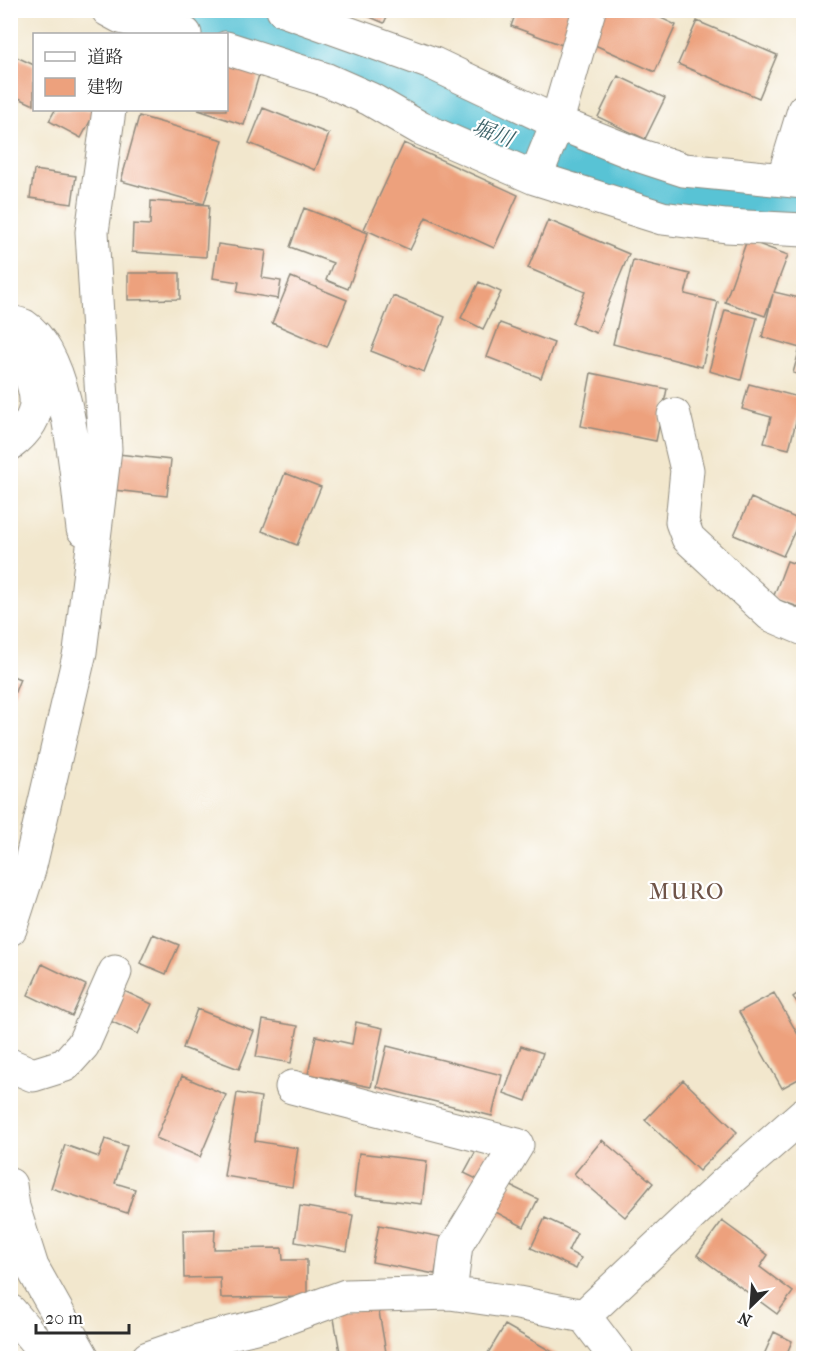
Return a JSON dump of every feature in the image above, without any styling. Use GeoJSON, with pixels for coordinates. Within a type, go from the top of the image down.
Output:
{"type":"FeatureCollection","features":[{"type":"Feature","properties":{"kind":"street"},"geometry":{"type":"LineString","coordinates":[[283,10],[434,64],[555,126],[684,170],[793,181],[804,110]]}},
{"type":"Feature","properties":{"kind":"street"},"geometry":{"type":"LineString","coordinates":[[537,172],[555,126],[589,10]]}},
{"type":"Feature","properties":{"kind":"street"},"geometry":{"type":"LineString","coordinates":[[116,21],[180,33]]}},
{"type":"Feature","properties":{"kind":"street"},"geometry":{"type":"LineString","coordinates":[[228,49],[327,80],[370,99],[420,128],[662,218],[726,226],[804,230]]}},
{"type":"Feature","properties":{"kind":"street"},"geometry":{"type":"LineString","coordinates":[[10,929],[29,870],[77,664],[105,449],[92,232],[109,111]]}},
{"type":"Feature","properties":{"kind":"street"},"geometry":{"type":"LineString","coordinates":[[14,329],[44,347],[65,400],[89,576]]}},
{"type":"Feature","properties":{"kind":"street"},"geometry":{"type":"LineString","coordinates":[[10,444],[34,418],[37,394],[14,329]]}},
{"type":"Feature","properties":{"kind":"street"},"geometry":{"type":"LineString","coordinates":[[674,415],[687,470],[682,522],[688,538],[771,615],[804,629]]}},
{"type":"Feature","properties":{"kind":"street"},"geometry":{"type":"LineString","coordinates":[[10,1065],[33,1075],[65,1065],[82,1045],[115,972]]}},
{"type":"Feature","properties":{"kind":"street"},"geometry":{"type":"LineString","coordinates":[[292,1087],[517,1144],[456,1245],[450,1293]]}},
{"type":"Feature","properties":{"kind":"street"},"geometry":{"type":"LineString","coordinates":[[584,1316],[722,1186],[804,1114]]}},
{"type":"Feature","properties":{"kind":"street"},"geometry":{"type":"LineString","coordinates":[[10,1185],[13,1207],[32,1267],[83,1359]]}},
{"type":"Feature","properties":{"kind":"street"},"geometry":{"type":"LineString","coordinates":[[148,1359],[197,1341],[272,1323],[346,1296],[450,1293],[584,1316],[616,1359]]}},
{"type":"Feature","properties":{"kind":"street"},"geometry":{"type":"LineString","coordinates":[[10,1311],[50,1359]]}},
{"type":"Feature","properties":{"kind":"building"},"geometry":{"type":"Polygon","coordinates":[[[354,10],[390,10],[384,23],[354,10]]]}},
{"type":"Feature","properties":{"kind":"building"},"geometry":{"type":"Polygon","coordinates":[[[517,10],[575,10],[562,45],[511,26],[517,10]]]}},
{"type":"Feature","properties":{"kind":"building"},"geometry":{"type":"Polygon","coordinates":[[[600,10],[644,10],[676,25],[655,72],[586,41],[600,10]]]}},
{"type":"Feature","properties":{"kind":"building"},"geometry":{"type":"Polygon","coordinates":[[[697,21],[777,55],[759,98],[678,64],[697,21]]]}},
{"type":"Feature","properties":{"kind":"building"},"geometry":{"type":"Polygon","coordinates":[[[10,54],[33,65],[33,105],[10,94],[10,54]]]}},
{"type":"Feature","properties":{"kind":"building"},"geometry":{"type":"Polygon","coordinates":[[[228,66],[259,75],[244,125],[201,111],[228,111],[228,66]]]}},
{"type":"Feature","properties":{"kind":"building"},"geometry":{"type":"Polygon","coordinates":[[[618,76],[665,98],[645,139],[598,117],[618,76]]]}},
{"type":"Feature","properties":{"kind":"building"},"geometry":{"type":"Polygon","coordinates":[[[263,108],[329,134],[315,170],[249,143],[263,108]]]}},
{"type":"Feature","properties":{"kind":"building"},"geometry":{"type":"Polygon","coordinates":[[[54,111],[95,111],[81,138],[49,121],[54,111]]]}},
{"type":"Feature","properties":{"kind":"building"},"geometry":{"type":"Polygon","coordinates":[[[139,116],[223,140],[204,204],[121,181],[139,116]]]}},
{"type":"Feature","properties":{"kind":"building"},"geometry":{"type":"Polygon","coordinates":[[[404,143],[518,195],[494,248],[426,217],[410,250],[364,229],[404,143]]]}},
{"type":"Feature","properties":{"kind":"building"},"geometry":{"type":"Polygon","coordinates":[[[34,170],[76,176],[72,204],[30,198],[34,170]]]}},
{"type":"Feature","properties":{"kind":"building"},"geometry":{"type":"Polygon","coordinates":[[[151,201],[209,205],[206,257],[132,252],[133,224],[150,225],[151,201]]]}},
{"type":"Feature","properties":{"kind":"building"},"geometry":{"type":"Polygon","coordinates":[[[304,208],[368,233],[348,289],[326,280],[333,263],[290,247],[304,208]]]}},
{"type":"Feature","properties":{"kind":"building"},"geometry":{"type":"Polygon","coordinates":[[[548,220],[629,254],[596,333],[572,323],[585,292],[528,268],[548,220]]]}},
{"type":"Feature","properties":{"kind":"building"},"geometry":{"type":"Polygon","coordinates":[[[747,240],[788,255],[774,292],[804,299],[804,376],[793,373],[800,348],[762,337],[773,294],[765,316],[725,302],[747,240]]]}},
{"type":"Feature","properties":{"kind":"building"},"geometry":{"type":"Polygon","coordinates":[[[218,244],[266,251],[262,278],[281,281],[278,299],[237,292],[239,282],[213,278],[218,244]]]}},
{"type":"Feature","properties":{"kind":"building"},"geometry":{"type":"Polygon","coordinates":[[[633,260],[690,274],[685,294],[718,302],[702,367],[613,344],[633,260]]]}},
{"type":"Feature","properties":{"kind":"building"},"geometry":{"type":"Polygon","coordinates":[[[128,273],[180,273],[180,299],[128,300],[128,273]]]}},
{"type":"Feature","properties":{"kind":"building"},"geometry":{"type":"Polygon","coordinates":[[[291,277],[347,300],[327,347],[272,323],[291,277]]]}},
{"type":"Feature","properties":{"kind":"building"},"geometry":{"type":"Polygon","coordinates":[[[479,282],[501,292],[483,329],[461,318],[479,282]]]}},
{"type":"Feature","properties":{"kind":"building"},"geometry":{"type":"Polygon","coordinates":[[[393,296],[445,317],[424,372],[371,351],[393,296]]]}},
{"type":"Feature","properties":{"kind":"building"},"geometry":{"type":"Polygon","coordinates":[[[725,310],[757,318],[741,380],[709,371],[725,310]]]}},
{"type":"Feature","properties":{"kind":"building"},"geometry":{"type":"Polygon","coordinates":[[[500,323],[554,343],[541,378],[487,357],[500,323]]]}},
{"type":"Feature","properties":{"kind":"building"},"geometry":{"type":"Polygon","coordinates":[[[591,373],[667,389],[656,441],[581,426],[591,373]]]}},
{"type":"Feature","properties":{"kind":"building"},"geometry":{"type":"Polygon","coordinates":[[[749,384],[802,398],[789,449],[764,443],[771,417],[742,409],[749,384]]]}},
{"type":"Feature","properties":{"kind":"building"},"geometry":{"type":"Polygon","coordinates":[[[118,454],[171,460],[167,496],[114,490],[118,454]]]}},
{"type":"Feature","properties":{"kind":"building"},"geometry":{"type":"Polygon","coordinates":[[[285,473],[321,487],[297,545],[262,531],[285,473]]]}},
{"type":"Feature","properties":{"kind":"building"},"geometry":{"type":"Polygon","coordinates":[[[751,498],[800,520],[783,556],[734,535],[751,498]]]}},
{"type":"Feature","properties":{"kind":"building"},"geometry":{"type":"Polygon","coordinates":[[[787,561],[804,567],[804,609],[773,598],[787,561]]]}},
{"type":"Feature","properties":{"kind":"building"},"geometry":{"type":"Polygon","coordinates":[[[10,675],[20,679],[11,702],[10,702],[10,675]]]}},
{"type":"Feature","properties":{"kind":"building"},"geometry":{"type":"Polygon","coordinates":[[[153,934],[179,945],[166,974],[140,963],[153,934]]]}},
{"type":"Feature","properties":{"kind":"building"},"geometry":{"type":"Polygon","coordinates":[[[42,964],[86,985],[72,1016],[28,995],[42,964]]]}},
{"type":"Feature","properties":{"kind":"building"},"geometry":{"type":"Polygon","coordinates":[[[120,989],[152,1004],[138,1034],[106,1019],[120,989]]]}},
{"type":"Feature","properties":{"kind":"building"},"geometry":{"type":"Polygon","coordinates":[[[804,989],[804,1011],[793,997],[804,989]]]}},
{"type":"Feature","properties":{"kind":"building"},"geometry":{"type":"Polygon","coordinates":[[[774,993],[804,1045],[804,1076],[782,1088],[739,1012],[774,993]]]}},
{"type":"Feature","properties":{"kind":"building"},"geometry":{"type":"Polygon","coordinates":[[[197,1009],[254,1031],[239,1069],[183,1048],[197,1009]]]}},
{"type":"Feature","properties":{"kind":"building"},"geometry":{"type":"Polygon","coordinates":[[[263,1020],[298,1026],[291,1063],[256,1057],[263,1020]]]}},
{"type":"Feature","properties":{"kind":"building"},"geometry":{"type":"Polygon","coordinates":[[[356,1022],[383,1028],[371,1087],[308,1074],[316,1036],[352,1044],[356,1022]]]}},
{"type":"Feature","properties":{"kind":"building"},"geometry":{"type":"Polygon","coordinates":[[[387,1046],[502,1075],[492,1116],[377,1087],[387,1046]]]}},
{"type":"Feature","properties":{"kind":"building"},"geometry":{"type":"Polygon","coordinates":[[[521,1046],[543,1053],[526,1101],[504,1093],[521,1046]]]}},
{"type":"Feature","properties":{"kind":"building"},"geometry":{"type":"Polygon","coordinates":[[[182,1076],[226,1095],[200,1157],[156,1138],[182,1076]]]}},
{"type":"Feature","properties":{"kind":"building"},"geometry":{"type":"Polygon","coordinates":[[[683,1080],[737,1132],[699,1171],[645,1120],[683,1080]]]}},
{"type":"Feature","properties":{"kind":"building"},"geometry":{"type":"Polygon","coordinates":[[[237,1093],[261,1097],[255,1141],[298,1148],[292,1187],[224,1176],[237,1093]]]}},
{"type":"Feature","properties":{"kind":"building"},"geometry":{"type":"Polygon","coordinates":[[[105,1139],[127,1146],[115,1183],[135,1189],[127,1213],[51,1188],[65,1145],[99,1157],[105,1139]]]}},
{"type":"Feature","properties":{"kind":"building"},"geometry":{"type":"Polygon","coordinates":[[[602,1140],[653,1183],[625,1217],[574,1174],[602,1140]]]}},
{"type":"Feature","properties":{"kind":"building"},"geometry":{"type":"Polygon","coordinates":[[[477,1149],[495,1159],[483,1182],[464,1173],[477,1149]]]}},
{"type":"Feature","properties":{"kind":"building"},"geometry":{"type":"Polygon","coordinates":[[[359,1153],[427,1161],[422,1204],[354,1196],[359,1153]]]}},
{"type":"Feature","properties":{"kind":"building"},"geometry":{"type":"Polygon","coordinates":[[[505,1183],[538,1199],[524,1227],[492,1210],[505,1183]]]}},
{"type":"Feature","properties":{"kind":"building"},"geometry":{"type":"Polygon","coordinates":[[[300,1206],[353,1215],[347,1251],[295,1242],[300,1206]]]}},
{"type":"Feature","properties":{"kind":"building"},"geometry":{"type":"Polygon","coordinates":[[[545,1218],[577,1233],[568,1251],[581,1258],[576,1269],[531,1248],[545,1218]]]}},
{"type":"Feature","properties":{"kind":"building"},"geometry":{"type":"Polygon","coordinates":[[[722,1221],[768,1255],[760,1267],[793,1292],[777,1314],[697,1255],[722,1221]]]}},
{"type":"Feature","properties":{"kind":"building"},"geometry":{"type":"Polygon","coordinates":[[[379,1225],[442,1237],[435,1274],[372,1262],[379,1225]]]}},
{"type":"Feature","properties":{"kind":"building"},"geometry":{"type":"Polygon","coordinates":[[[215,1229],[214,1249],[282,1248],[283,1260],[307,1260],[307,1297],[221,1298],[220,1277],[184,1278],[183,1230],[215,1229]]]}},
{"type":"Feature","properties":{"kind":"building"},"geometry":{"type":"Polygon","coordinates":[[[378,1306],[387,1358],[341,1358],[333,1313],[378,1306]]]}},
{"type":"Feature","properties":{"kind":"building"},"geometry":{"type":"Polygon","coordinates":[[[505,1325],[563,1358],[485,1358],[505,1325]]]}},
{"type":"Feature","properties":{"kind":"building"},"geometry":{"type":"Polygon","coordinates":[[[774,1332],[792,1341],[785,1358],[763,1357],[774,1332]]]}},
{"type":"Feature","properties":{"kind":"waterway","name":"堀川"},"geometry":{"type":"LineString","coordinates":[[198,10],[368,70],[468,125],[640,185],[804,208]]}},
{"type":"Feature","properties":{"kind":"district","name":"MURO"},"geometry":{"type":"Point","coordinates":[687,892]}}]}
